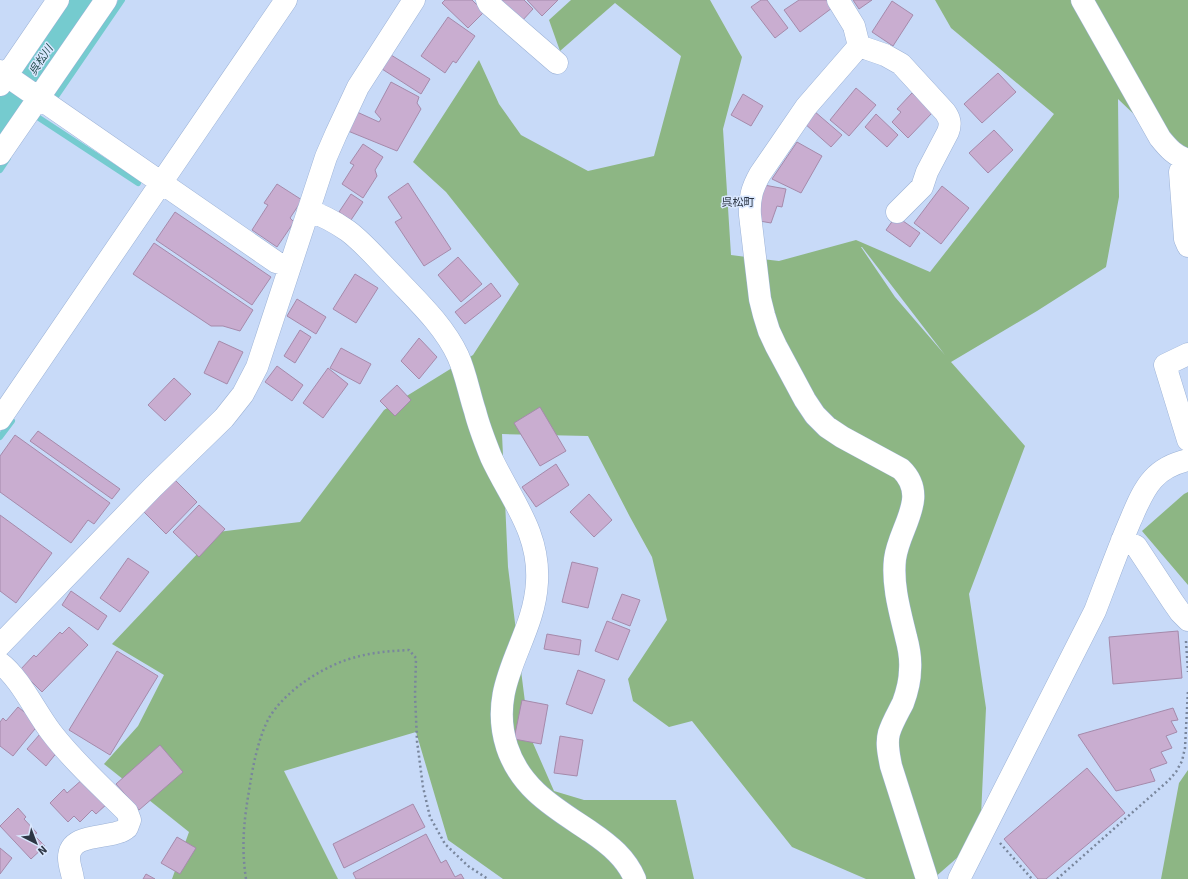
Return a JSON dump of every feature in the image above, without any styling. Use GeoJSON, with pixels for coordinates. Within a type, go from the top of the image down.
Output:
{"type":"FeatureCollection","features":[{"type":"Feature","properties":{"kind":"street"},"geometry":{"type":"LineString","coordinates":[[58,0],[4,77],[37,96],[276,262],[290,266]]}},
{"type":"Feature","properties":{"kind":"street"},"geometry":{"type":"LineString","coordinates":[[0,154],[37,96],[106,0]]}},
{"type":"Feature","properties":{"kind":"street"},"geometry":{"type":"LineString","coordinates":[[0,419],[286,0]]}},
{"type":"Feature","properties":{"kind":"street"},"geometry":{"type":"LineString","coordinates":[[0,645],[153,487],[224,418],[243,394],[256,367],[326,157],[346,110],[371,66],[414,0]]}},
{"type":"Feature","properties":{"kind":"street"},"geometry":{"type":"LineString","coordinates":[[487,0],[489,4],[557,63]]}},
{"type":"Feature","properties":{"kind":"street"},"geometry":{"type":"LineString","coordinates":[[838,0],[854,26],[859,46]]}},
{"type":"Feature","properties":{"kind":"street"},"geometry":{"type":"LineString","coordinates":[[1082,0],[1160,138],[1172,152],[1186,160],[1180,172],[1185,239],[1188,246]]}},
{"type":"Feature","properties":{"kind":"street"},"geometry":{"type":"LineString","coordinates":[[859,46],[885,55],[901,64],[946,112],[949,118],[950,125],[948,132],[927,172],[922,187],[897,212]]}},
{"type":"Feature","properties":{"kind":"street"},"geometry":{"type":"LineString","coordinates":[[859,46],[806,107],[760,174],[751,194],[750,215],[760,299],[764,315],[776,346],[805,400],[815,415],[827,427],[842,437],[901,468],[907,474],[914,489],[913,505],[898,544],[894,572],[895,587],[910,652],[910,669],[908,686],[889,734],[888,750],[891,766],[927,879]]}},
{"type":"Feature","properties":{"kind":"street"},"geometry":{"type":"LineString","coordinates":[[308,210],[323,215],[349,232],[364,245],[433,318],[451,342],[458,356],[480,430],[495,465],[525,520],[531,534],[535,550],[537,566],[536,592],[531,613],[504,687],[501,718],[507,748],[513,762],[530,787],[542,798],[613,848],[624,859],[635,879]]}},
{"type":"Feature","properties":{"kind":"street"},"geometry":{"type":"LineString","coordinates":[[1188,354],[1166,365],[1188,440]]}},
{"type":"Feature","properties":{"kind":"street"},"geometry":{"type":"LineString","coordinates":[[959,879],[1095,611],[1122,540],[1146,488],[1163,470],[1188,460]]}},
{"type":"Feature","properties":{"kind":"street"},"geometry":{"type":"LineString","coordinates":[[1122,540],[1136,546],[1172,602],[1188,620]]}},
{"type":"Feature","properties":{"kind":"street"},"geometry":{"type":"LineString","coordinates":[[0,663],[9,670],[41,718],[61,744],[127,812],[130,820],[127,828],[120,832],[88,838],[79,841],[72,848],[68,856],[73,879]]}},
{"type":"Feature","properties":{"kind":"path"},"geometry":{"type":"LineString","coordinates":[[1188,620],[1184,625],[1188,672]]}},
{"type":"Feature","properties":{"kind":"path"},"geometry":{"type":"LineString","coordinates":[[246,879],[242,851],[245,812],[252,772],[262,734],[269,718],[278,705],[290,693],[311,678],[334,665],[359,656],[385,651],[408,650],[416,658],[414,695],[416,741],[422,787],[430,817],[446,844],[468,866],[488,879]]}},
{"type":"Feature","properties":{"kind":"path"},"geometry":{"type":"LineString","coordinates":[[1057,879],[1162,787],[1176,772],[1182,760],[1185,748],[1188,690]]}},
{"type":"Feature","properties":{"kind":"path"},"geometry":{"type":"LineString","coordinates":[[984,829],[991,833],[1032,879]]}},
{"type":"Feature","properties":{"kind":"green space"},"geometry":{"type":"Polygon","coordinates":[[[571,0],[710,0],[742,57],[723,129],[731,255],[779,261],[856,240],[930,272],[1054,114],[951,28],[935,0],[1188,0],[1188,166],[1118,99],[1119,197],[1106,267],[1037,311],[951,362],[1025,446],[969,594],[986,708],[981,816],[966,850],[933,879],[866,879],[792,847],[692,721],[669,727],[633,701],[628,679],[667,620],[652,557],[588,436],[502,434],[508,567],[529,734],[554,791],[584,800],[676,800],[694,879],[503,879],[448,840],[416,732],[284,771],[338,879],[172,879],[189,832],[104,764],[138,726],[164,675],[112,644],[218,532],[300,522],[384,410],[473,355],[519,284],[446,192],[413,162],[479,60],[499,104],[521,135],[588,171],[654,156],[681,56],[615,3],[560,51],[549,20],[571,0]],[[862,247],[895,297],[945,355],[862,247]]]}},
{"type":"Feature","properties":{"kind":"green space"},"geometry":{"type":"Polygon","coordinates":[[[1188,492],[1188,585],[1142,531],[1188,492]]]}},
{"type":"Feature","properties":{"kind":"green space"},"geometry":{"type":"Polygon","coordinates":[[[1188,770],[1188,879],[1161,879],[1179,783],[1188,770]]]}},
{"type":"Feature","properties":{"kind":"building"},"geometry":{"type":"Polygon","coordinates":[[[445,0],[472,0],[484,12],[468,28],[442,3],[445,0]]]}},
{"type":"Feature","properties":{"kind":"building"},"geometry":{"type":"Polygon","coordinates":[[[498,0],[524,0],[533,9],[521,22],[498,0]]]}},
{"type":"Feature","properties":{"kind":"building"},"geometry":{"type":"Polygon","coordinates":[[[527,0],[558,0],[542,16],[527,0]]]}},
{"type":"Feature","properties":{"kind":"building"},"geometry":{"type":"Polygon","coordinates":[[[761,0],[767,0],[788,28],[775,38],[751,7],[761,0]]]}},
{"type":"Feature","properties":{"kind":"building"},"geometry":{"type":"Polygon","coordinates":[[[799,0],[827,0],[832,8],[800,32],[784,10],[799,0]]]}},
{"type":"Feature","properties":{"kind":"building"},"geometry":{"type":"Polygon","coordinates":[[[853,0],[872,0],[859,9],[853,0]]]}},
{"type":"Feature","properties":{"kind":"building"},"geometry":{"type":"Polygon","coordinates":[[[892,1],[913,15],[893,46],[872,32],[892,1]]]}},
{"type":"Feature","properties":{"kind":"building"},"geometry":{"type":"Polygon","coordinates":[[[448,17],[475,36],[456,63],[453,61],[445,73],[421,56],[448,17]]]}},
{"type":"Feature","properties":{"kind":"building"},"geometry":{"type":"Polygon","coordinates":[[[391,55],[430,79],[421,94],[382,69],[391,55]]]}},
{"type":"Feature","properties":{"kind":"building"},"geometry":{"type":"Polygon","coordinates":[[[998,73],[1016,92],[982,123],[964,104],[998,73]]]}},
{"type":"Feature","properties":{"kind":"building"},"geometry":{"type":"Polygon","coordinates":[[[391,82],[419,97],[417,103],[421,109],[397,151],[348,131],[357,112],[379,122],[381,119],[375,112],[391,82]]]}},
{"type":"Feature","properties":{"kind":"building"},"geometry":{"type":"Polygon","coordinates":[[[856,88],[876,105],[849,136],[830,120],[856,88]]]}},
{"type":"Feature","properties":{"kind":"building"},"geometry":{"type":"Polygon","coordinates":[[[912,93],[932,113],[908,138],[892,122],[901,112],[897,109],[912,93]]]}},
{"type":"Feature","properties":{"kind":"building"},"geometry":{"type":"Polygon","coordinates":[[[743,94],[763,106],[751,126],[731,115],[743,94]]]}},
{"type":"Feature","properties":{"kind":"building"},"geometry":{"type":"Polygon","coordinates":[[[814,111],[842,135],[831,147],[804,123],[814,111]]]}},
{"type":"Feature","properties":{"kind":"building"},"geometry":{"type":"Polygon","coordinates":[[[876,114],[898,135],[887,147],[865,127],[876,114]]]}},
{"type":"Feature","properties":{"kind":"building"},"geometry":{"type":"Polygon","coordinates":[[[994,130],[1013,150],[988,173],[969,153],[994,130]]]}},
{"type":"Feature","properties":{"kind":"building"},"geometry":{"type":"Polygon","coordinates":[[[797,142],[822,156],[801,193],[772,179],[797,142]]]}},
{"type":"Feature","properties":{"kind":"building"},"geometry":{"type":"Polygon","coordinates":[[[363,144],[383,157],[375,170],[377,176],[363,198],[342,184],[354,165],[350,163],[363,144]]]}},
{"type":"Feature","properties":{"kind":"building"},"geometry":{"type":"Polygon","coordinates":[[[408,183],[451,249],[424,266],[395,222],[402,218],[388,197],[408,183]]]}},
{"type":"Feature","properties":{"kind":"building"},"geometry":{"type":"Polygon","coordinates":[[[277,184],[302,200],[290,218],[294,222],[277,247],[252,230],[268,205],[264,203],[277,184]]]}},
{"type":"Feature","properties":{"kind":"building"},"geometry":{"type":"Polygon","coordinates":[[[764,185],[786,189],[782,207],[777,206],[771,223],[754,220],[764,185]]]}},
{"type":"Feature","properties":{"kind":"building"},"geometry":{"type":"Polygon","coordinates":[[[942,186],[969,208],[941,244],[914,223],[942,186]]]}},
{"type":"Feature","properties":{"kind":"building"},"geometry":{"type":"Polygon","coordinates":[[[351,194],[363,202],[351,220],[339,212],[351,194]]]}},
{"type":"Feature","properties":{"kind":"building"},"geometry":{"type":"Polygon","coordinates":[[[175,212],[271,277],[252,305],[156,240],[175,212]]]}},
{"type":"Feature","properties":{"kind":"building"},"geometry":{"type":"Polygon","coordinates":[[[896,216],[920,233],[910,247],[886,230],[896,216]]]}},
{"type":"Feature","properties":{"kind":"building"},"geometry":{"type":"Polygon","coordinates":[[[154,243],[253,310],[240,331],[223,326],[211,326],[133,274],[154,243]]]}},
{"type":"Feature","properties":{"kind":"building"},"geometry":{"type":"Polygon","coordinates":[[[458,257],[482,284],[461,302],[438,275],[458,257]]]}},
{"type":"Feature","properties":{"kind":"building"},"geometry":{"type":"Polygon","coordinates":[[[355,274],[378,288],[356,323],[333,309],[355,274]]]}},
{"type":"Feature","properties":{"kind":"building"},"geometry":{"type":"Polygon","coordinates":[[[491,283],[501,296],[465,324],[455,312],[491,283]]]}},
{"type":"Feature","properties":{"kind":"building"},"geometry":{"type":"Polygon","coordinates":[[[297,299],[326,317],[316,334],[287,316],[297,299]]]}},
{"type":"Feature","properties":{"kind":"building"},"geometry":{"type":"Polygon","coordinates":[[[300,330],[311,337],[295,363],[284,356],[300,330]]]}},
{"type":"Feature","properties":{"kind":"building"},"geometry":{"type":"Polygon","coordinates":[[[419,338],[437,357],[419,379],[401,361],[419,338]]]}},
{"type":"Feature","properties":{"kind":"building"},"geometry":{"type":"Polygon","coordinates":[[[219,341],[243,352],[227,384],[204,373],[219,341]]]}},
{"type":"Feature","properties":{"kind":"building"},"geometry":{"type":"Polygon","coordinates":[[[341,348],[371,364],[360,384],[330,368],[341,348]]]}},
{"type":"Feature","properties":{"kind":"building"},"geometry":{"type":"Polygon","coordinates":[[[277,366],[303,385],[292,401],[265,382],[277,366]]]}},
{"type":"Feature","properties":{"kind":"building"},"geometry":{"type":"Polygon","coordinates":[[[328,368],[348,384],[323,418],[303,403],[328,368]]]}},
{"type":"Feature","properties":{"kind":"building"},"geometry":{"type":"Polygon","coordinates":[[[174,378],[191,394],[165,421],[148,405],[174,378]]]}},
{"type":"Feature","properties":{"kind":"building"},"geometry":{"type":"Polygon","coordinates":[[[397,385],[411,400],[395,416],[380,401],[397,385]]]}},
{"type":"Feature","properties":{"kind":"building"},"geometry":{"type":"Polygon","coordinates":[[[540,407],[566,451],[540,466],[514,423],[540,407]]]}},
{"type":"Feature","properties":{"kind":"building"},"geometry":{"type":"Polygon","coordinates":[[[38,431],[120,489],[112,499],[30,441],[38,431]]]}},
{"type":"Feature","properties":{"kind":"building"},"geometry":{"type":"Polygon","coordinates":[[[15,435],[110,503],[94,524],[88,520],[71,543],[0,492],[0,456],[15,435]]]}},
{"type":"Feature","properties":{"kind":"building"},"geometry":{"type":"Polygon","coordinates":[[[556,464],[569,485],[536,507],[522,487],[556,464]]]}},
{"type":"Feature","properties":{"kind":"building"},"geometry":{"type":"Polygon","coordinates":[[[175,480],[197,502],[166,534],[144,512],[175,480]]]}},
{"type":"Feature","properties":{"kind":"building"},"geometry":{"type":"Polygon","coordinates":[[[589,494],[612,520],[594,537],[570,512],[589,494]]]}},
{"type":"Feature","properties":{"kind":"building"},"geometry":{"type":"Polygon","coordinates":[[[199,505],[225,529],[199,557],[173,532],[199,505]]]}},
{"type":"Feature","properties":{"kind":"building"},"geometry":{"type":"Polygon","coordinates":[[[0,515],[52,553],[16,603],[0,591],[0,515]]]}},
{"type":"Feature","properties":{"kind":"building"},"geometry":{"type":"Polygon","coordinates":[[[128,558],[149,572],[120,612],[100,598],[128,558]]]}},
{"type":"Feature","properties":{"kind":"building"},"geometry":{"type":"Polygon","coordinates":[[[572,562],[598,568],[588,608],[562,602],[572,562]]]}},
{"type":"Feature","properties":{"kind":"building"},"geometry":{"type":"Polygon","coordinates":[[[71,591],[107,616],[98,630],[62,605],[71,591]]]}},
{"type":"Feature","properties":{"kind":"building"},"geometry":{"type":"Polygon","coordinates":[[[622,594],[640,600],[630,626],[612,619],[622,594]]]}},
{"type":"Feature","properties":{"kind":"building"},"geometry":{"type":"Polygon","coordinates":[[[607,621],[630,630],[618,660],[595,651],[607,621]]]}},
{"type":"Feature","properties":{"kind":"building"},"geometry":{"type":"Polygon","coordinates":[[[69,627],[88,645],[42,692],[20,670],[34,655],[36,657],[60,632],[62,634],[69,627]]]}},
{"type":"Feature","properties":{"kind":"building"},"geometry":{"type":"Polygon","coordinates":[[[1178,631],[1182,678],[1113,684],[1109,637],[1178,631]]]}},
{"type":"Feature","properties":{"kind":"building"},"geometry":{"type":"Polygon","coordinates":[[[547,634],[581,640],[579,655],[544,649],[547,634]]]}},
{"type":"Feature","properties":{"kind":"building"},"geometry":{"type":"Polygon","coordinates":[[[117,651],[158,676],[110,755],[69,730],[117,651]]]}},
{"type":"Feature","properties":{"kind":"building"},"geometry":{"type":"Polygon","coordinates":[[[578,670],[605,680],[592,714],[566,704],[578,670]]]}},
{"type":"Feature","properties":{"kind":"building"},"geometry":{"type":"Polygon","coordinates":[[[522,700],[548,705],[541,744],[514,739],[522,700]]]}},
{"type":"Feature","properties":{"kind":"building"},"geometry":{"type":"Polygon","coordinates":[[[18,707],[39,724],[13,756],[0,746],[0,722],[3,718],[6,721],[18,707]]]}},
{"type":"Feature","properties":{"kind":"building"},"geometry":{"type":"Polygon","coordinates":[[[1173,708],[1178,720],[1171,721],[1177,732],[1166,736],[1172,748],[1161,752],[1167,763],[1150,769],[1155,781],[1116,791],[1078,735],[1173,708]]]}},
{"type":"Feature","properties":{"kind":"building"},"geometry":{"type":"Polygon","coordinates":[[[40,734],[58,751],[46,766],[27,749],[40,734]]]}},
{"type":"Feature","properties":{"kind":"building"},"geometry":{"type":"Polygon","coordinates":[[[560,736],[583,740],[577,776],[554,773],[560,736]]]}},
{"type":"Feature","properties":{"kind":"building"},"geometry":{"type":"Polygon","coordinates":[[[160,745],[183,772],[139,810],[116,784],[160,745]]]}},
{"type":"Feature","properties":{"kind":"building"},"geometry":{"type":"Polygon","coordinates":[[[1087,768],[1125,813],[1046,879],[1038,879],[1004,839],[1087,768]]]}},
{"type":"Feature","properties":{"kind":"building"},"geometry":{"type":"Polygon","coordinates":[[[84,778],[108,803],[96,814],[92,810],[80,822],[74,816],[68,822],[50,803],[64,789],[67,793],[84,778]]]}},
{"type":"Feature","properties":{"kind":"building"},"geometry":{"type":"Polygon","coordinates":[[[413,804],[425,827],[344,868],[333,844],[413,804]]]}},
{"type":"Feature","properties":{"kind":"building"},"geometry":{"type":"Polygon","coordinates":[[[18,808],[26,817],[24,819],[37,833],[34,835],[45,846],[31,859],[0,826],[18,808]]]}},
{"type":"Feature","properties":{"kind":"building"},"geometry":{"type":"Polygon","coordinates":[[[426,834],[441,863],[446,860],[455,877],[461,874],[464,879],[356,879],[353,873],[426,834]]]}},
{"type":"Feature","properties":{"kind":"building"},"geometry":{"type":"Polygon","coordinates":[[[177,837],[196,848],[180,874],[161,863],[177,837]]]}},
{"type":"Feature","properties":{"kind":"building"},"geometry":{"type":"Polygon","coordinates":[[[0,848],[12,858],[0,874],[0,848]]]}},
{"type":"Feature","properties":{"kind":"building"},"geometry":{"type":"Polygon","coordinates":[[[146,874],[155,879],[143,879],[146,874]]]}},
{"type":"Feature","properties":{"kind":"waterway","name":"呉松川"},"geometry":{"type":"LineString","coordinates":[[0,119],[82,0]]}},
{"type":"Feature","properties":{"kind":"waterway"},"geometry":{"type":"LineString","coordinates":[[55,98],[122,0]]}},
{"type":"Feature","properties":{"kind":"waterway"},"geometry":{"type":"LineString","coordinates":[[13,101],[24,108]]}},
{"type":"Feature","properties":{"kind":"waterway"},"geometry":{"type":"LineString","coordinates":[[0,102],[8,107]]}},
{"type":"Feature","properties":{"kind":"waterway"},"geometry":{"type":"LineString","coordinates":[[39,118],[138,183]]}},
{"type":"Feature","properties":{"kind":"waterway"},"geometry":{"type":"LineString","coordinates":[[0,170],[8,158]]}},
{"type":"Feature","properties":{"kind":"waterway"},"geometry":{"type":"LineString","coordinates":[[0,437],[12,421]]}},
{"type":"Feature","properties":{"kind":"district","name":"呉松町"},"geometry":{"type":"Point","coordinates":[738,202]}}]}
